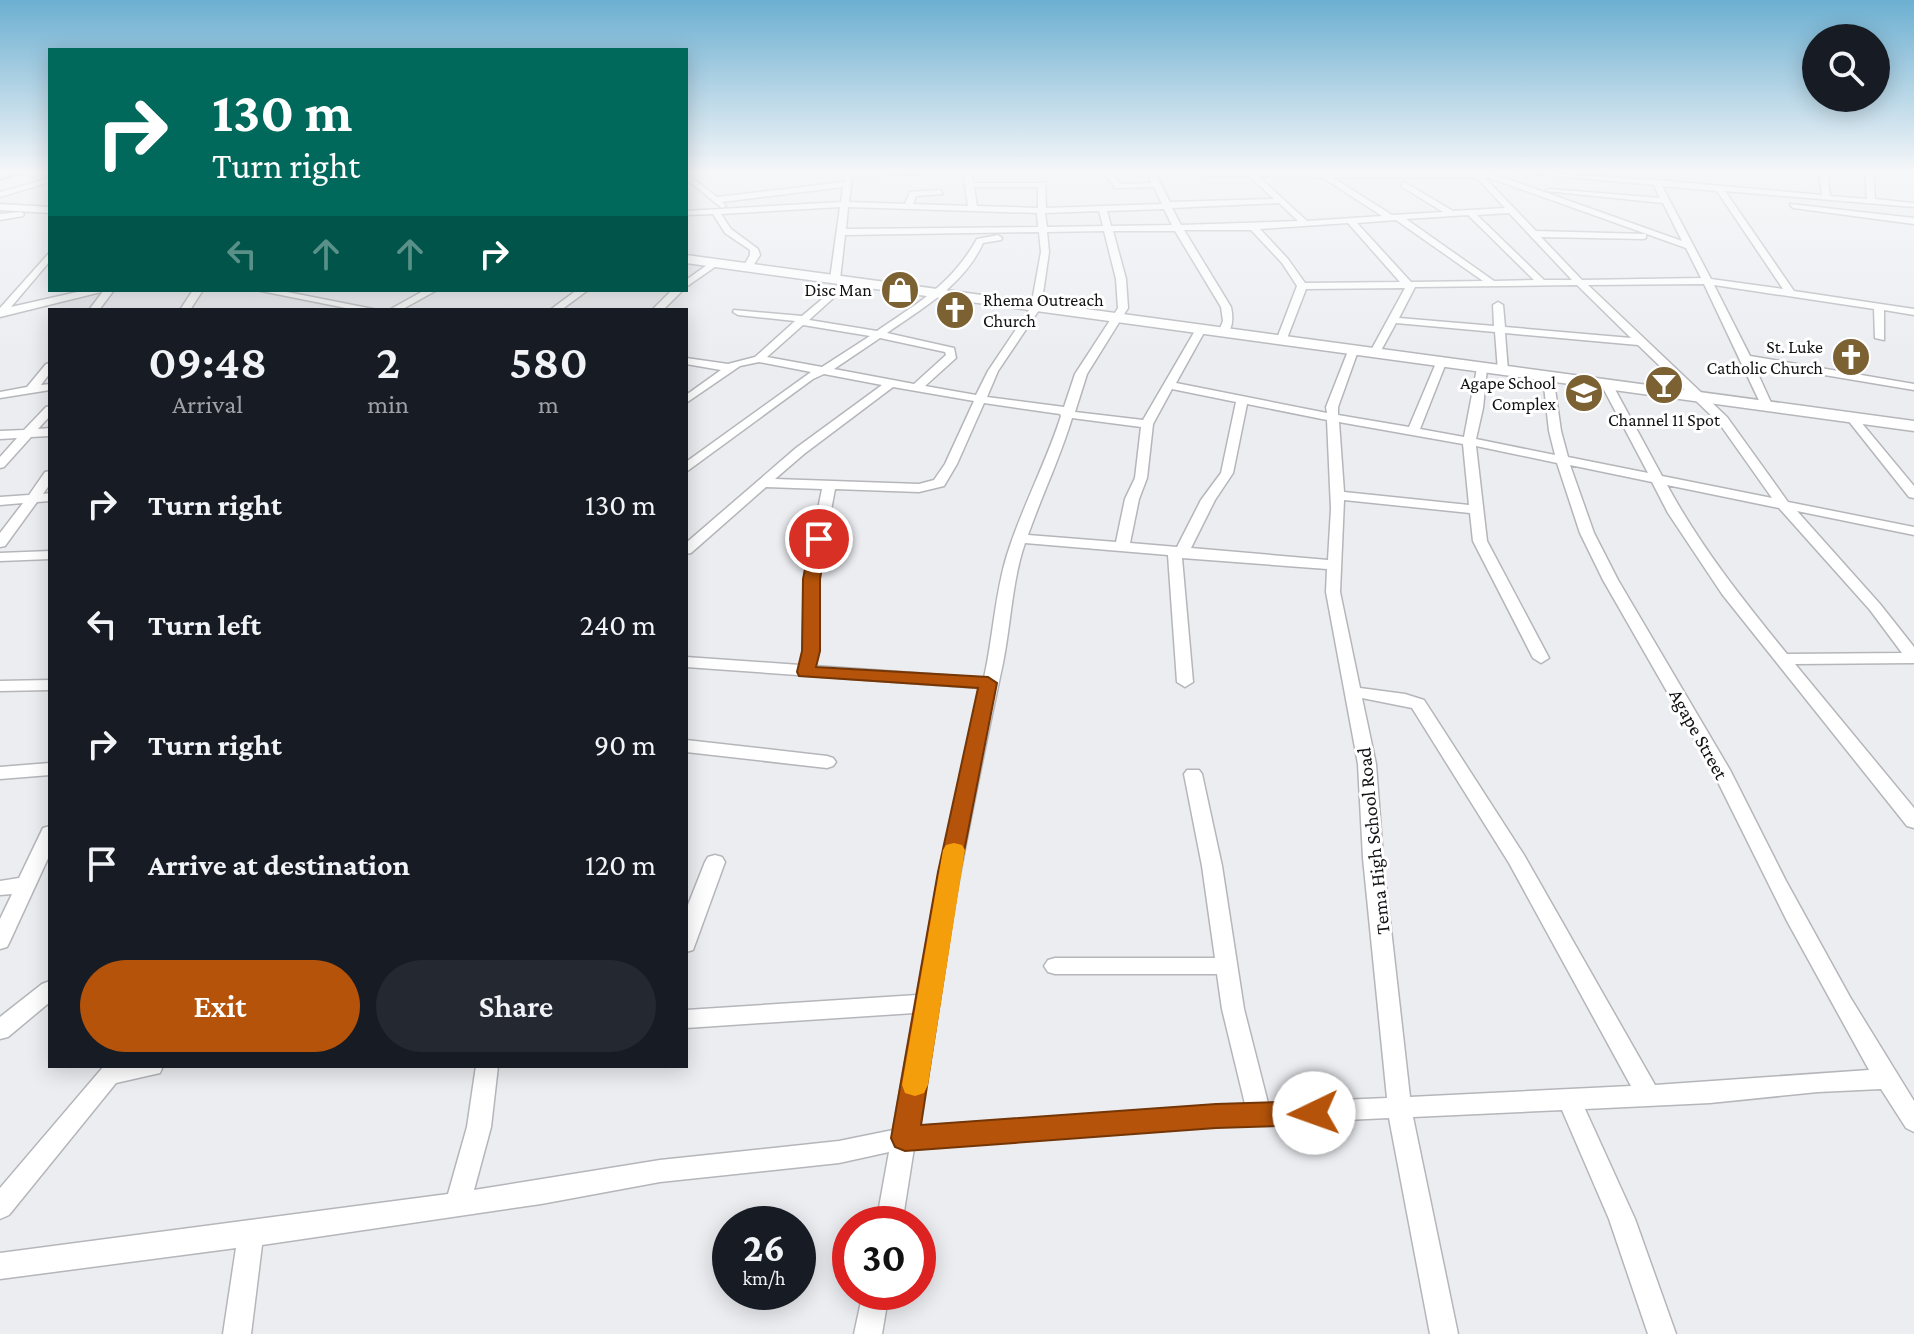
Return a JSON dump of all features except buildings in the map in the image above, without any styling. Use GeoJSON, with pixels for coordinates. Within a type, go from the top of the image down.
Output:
{"type":"FeatureCollection","features":[{"type":"Feature","properties":{"kind":"main road"},"geometry":{"type":"LineString","coordinates":[[688,259],[1914,426]]}},
{"type":"Feature","properties":{"kind":"street"},"geometry":{"type":"LineString","coordinates":[[731,233],[754,249],[755,255],[748,267]]}},
{"type":"Feature","properties":{"kind":"street"},"geometry":{"type":"LineString","coordinates":[[688,399],[730,368],[759,359],[841,280],[843,233]]}},
{"type":"Feature","properties":{"kind":"street"},"geometry":{"type":"LineString","coordinates":[[950,233],[984,239],[1066,233]]}},
{"type":"Feature","properties":{"kind":"street"},"geometry":{"type":"LineString","coordinates":[[985,233],[1043,235]]}},
{"type":"Feature","properties":{"kind":"street"},"geometry":{"type":"LineString","coordinates":[[892,1206],[949,872],[988,683],[999,645],[1013,558],[1033,501],[1053,460],[1081,374],[1123,308],[1121,279],[1110,233]]}},
{"type":"Feature","properties":{"kind":"street"},"geometry":{"type":"LineString","coordinates":[[1181,233],[1226,307],[1228,321],[1223,333]]}},
{"type":"Feature","properties":{"kind":"street"},"geometry":{"type":"LineString","coordinates":[[1259,233],[1285,261],[1302,286]]}},
{"type":"Feature","properties":{"kind":"street"},"geometry":{"type":"LineString","coordinates":[[1362,233],[1411,288],[1374,354]]}},
{"type":"Feature","properties":{"kind":"street"},"geometry":{"type":"LineString","coordinates":[[1417,233],[1489,281]]}},
{"type":"Feature","properties":{"kind":"street"},"geometry":{"type":"LineString","coordinates":[[1491,233],[1540,281]]}},
{"type":"Feature","properties":{"kind":"street"},"geometry":{"type":"LineString","coordinates":[[1648,233],[1691,247]]}},
{"type":"Feature","properties":{"kind":"street"},"geometry":{"type":"LineString","coordinates":[[1683,233],[1767,407]]}},
{"type":"Feature","properties":{"kind":"street"},"geometry":{"type":"LineString","coordinates":[[1750,233],[1790,292]]}},
{"type":"Feature","properties":{"kind":"street"},"geometry":{"type":"LineString","coordinates":[[1535,234],[1653,235]]}},
{"type":"Feature","properties":{"kind":"street"},"geometry":{"type":"LineString","coordinates":[[1535,234],[1578,281],[1703,398],[1729,427],[1782,503],[1875,607],[1914,658]]}},
{"type":"Feature","properties":{"kind":"street"},"geometry":{"type":"LineString","coordinates":[[766,483],[919,488],[939,483],[951,464],[993,371],[1036,307],[1045,252],[1043,235]]}},
{"type":"Feature","properties":{"kind":"street"},"geometry":{"type":"LineString","coordinates":[[688,467],[809,377],[826,370],[936,293],[964,270],[984,239]]}},
{"type":"Feature","properties":{"kind":"street"},"geometry":{"type":"LineString","coordinates":[[0,314],[48,257]]}},
{"type":"Feature","properties":{"kind":"street"},"geometry":{"type":"LineString","coordinates":[[688,283],[717,262]]}},
{"type":"Feature","properties":{"kind":"street"},"geometry":{"type":"LineString","coordinates":[[1302,286],[1489,281],[1708,281],[1914,312]]}},
{"type":"Feature","properties":{"kind":"street"},"geometry":{"type":"LineString","coordinates":[[1281,341],[1302,286]]}},
{"type":"Feature","properties":{"kind":"street"},"geometry":{"type":"LineString","coordinates":[[0,314],[90,292]]}},
{"type":"Feature","properties":{"kind":"street"},"geometry":{"type":"LineString","coordinates":[[284,292],[318,295],[366,308]]}},
{"type":"Feature","properties":{"kind":"street"},"geometry":{"type":"LineString","coordinates":[[398,308],[428,292]]}},
{"type":"Feature","properties":{"kind":"street"},"geometry":{"type":"LineString","coordinates":[[558,308],[580,292]]}},
{"type":"Feature","properties":{"kind":"street"},"geometry":{"type":"LineString","coordinates":[[659,308],[676,292]]}},
{"type":"Feature","properties":{"kind":"street"},"geometry":{"type":"LineString","coordinates":[[1498,305],[1503,371]]}},
{"type":"Feature","properties":{"kind":"street"},"geometry":{"type":"LineString","coordinates":[[1879,307],[1880,338]]}},
{"type":"Feature","properties":{"kind":"street"},"geometry":{"type":"LineString","coordinates":[[738,312],[802,320],[952,353],[916,388]]}},
{"type":"Feature","properties":{"kind":"street"},"geometry":{"type":"LineString","coordinates":[[1393,320],[1644,342]]}},
{"type":"Feature","properties":{"kind":"street"},"geometry":{"type":"LineString","coordinates":[[1122,548],[1132,499],[1141,478],[1147,424],[1201,329]]}},
{"type":"Feature","properties":{"kind":"street","name":"Tema High School Road"},"geometry":{"type":"LineString","coordinates":[[1353,351],[1332,407],[1336,495],[1333,592],[1367,764],[1373,858],[1403,1136],[1444,1334]]}},
{"type":"Feature","properties":{"kind":"street"},"geometry":{"type":"LineString","coordinates":[[759,359],[979,399],[1147,424]]}},
{"type":"Feature","properties":{"kind":"street"},"geometry":{"type":"LineString","coordinates":[[1746,359],[1914,387]]}},
{"type":"Feature","properties":{"kind":"street"},"geometry":{"type":"LineString","coordinates":[[688,361],[730,368]]}},
{"type":"Feature","properties":{"kind":"street"},"geometry":{"type":"LineString","coordinates":[[1413,431],[1441,363]]}},
{"type":"Feature","properties":{"kind":"street"},"geometry":{"type":"LineString","coordinates":[[1482,368],[1469,441],[1480,541],[1541,658]]}},
{"type":"Feature","properties":{"kind":"street"},"geometry":{"type":"LineString","coordinates":[[31,390],[48,369]]}},
{"type":"Feature","properties":{"kind":"street","name":"Agape Street"},"geometry":{"type":"LineString","coordinates":[[1549,377],[1559,459],[1603,570],[1721,768],[1822,966],[1886,1079],[1914,1121]]}},
{"type":"Feature","properties":{"kind":"street"},"geometry":{"type":"LineString","coordinates":[[688,548],[800,451],[890,384]]}},
{"type":"Feature","properties":{"kind":"street"},"geometry":{"type":"LineString","coordinates":[[1607,384],[1675,513],[1727,591],[1910,811]]}},
{"type":"Feature","properties":{"kind":"street"},"geometry":{"type":"LineString","coordinates":[[1168,385],[1469,441],[1914,531]]}},
{"type":"Feature","properties":{"kind":"street"},"geometry":{"type":"LineString","coordinates":[[0,395],[48,387]]}},
{"type":"Feature","properties":{"kind":"street"},"geometry":{"type":"LineString","coordinates":[[1185,682],[1178,554],[1227,473],[1243,398]]}},
{"type":"Feature","properties":{"kind":"street"},"geometry":{"type":"LineString","coordinates":[[0,464],[48,411]]}},
{"type":"Feature","properties":{"kind":"street"},"geometry":{"type":"LineString","coordinates":[[1851,417],[1914,494]]}},
{"type":"Feature","properties":{"kind":"street"},"geometry":{"type":"LineString","coordinates":[[0,435],[48,432]]}},
{"type":"Feature","properties":{"kind":"street"},"geometry":{"type":"LineString","coordinates":[[0,543],[48,478]]}},
{"type":"Feature","properties":{"kind":"street"},"geometry":{"type":"LineString","coordinates":[[806,672],[811,651],[811,579],[829,486]]}},
{"type":"Feature","properties":{"kind":"street"},"geometry":{"type":"LineString","coordinates":[[1336,495],[1475,510]]}},
{"type":"Feature","properties":{"kind":"street"},"geometry":{"type":"LineString","coordinates":[[0,501],[48,497]]}},
{"type":"Feature","properties":{"kind":"street"},"geometry":{"type":"LineString","coordinates":[[1020,538],[1178,554],[1335,565]]}},
{"type":"Feature","properties":{"kind":"street"},"geometry":{"type":"LineString","coordinates":[[0,557],[48,555]]}},
{"type":"Feature","properties":{"kind":"street"},"geometry":{"type":"LineString","coordinates":[[1783,659],[1914,658]]}},
{"type":"Feature","properties":{"kind":"street"},"geometry":{"type":"LineString","coordinates":[[688,662],[988,683]]}},
{"type":"Feature","properties":{"kind":"street"},"geometry":{"type":"LineString","coordinates":[[0,686],[48,685]]}},
{"type":"Feature","properties":{"kind":"street"},"geometry":{"type":"LineString","coordinates":[[1355,692],[1405,699],[1418,704],[1517,860],[1648,1095]]}},
{"type":"Feature","properties":{"kind":"street"},"geometry":{"type":"LineString","coordinates":[[688,746],[827,762]]}},
{"type":"Feature","properties":{"kind":"street"},"geometry":{"type":"LineString","coordinates":[[0,773],[48,769]]}},
{"type":"Feature","properties":{"kind":"street"},"geometry":{"type":"LineString","coordinates":[[1193,774],[1212,866],[1226,966],[1259,1115]]}},
{"type":"Feature","properties":{"kind":"street"},"geometry":{"type":"LineString","coordinates":[[0,941],[48,837]]}},
{"type":"Feature","properties":{"kind":"street"},"geometry":{"type":"LineString","coordinates":[[688,936],[715,862]]}},
{"type":"Feature","properties":{"kind":"street"},"geometry":{"type":"LineString","coordinates":[[0,888],[27,884]]}},
{"type":"Feature","properties":{"kind":"street"},"geometry":{"type":"LineString","coordinates":[[1055,966],[1226,966]]}},
{"type":"Feature","properties":{"kind":"street"},"geometry":{"type":"LineString","coordinates":[[0,1030],[48,992]]}},
{"type":"Feature","properties":{"kind":"street"},"geometry":{"type":"LineString","coordinates":[[688,1019],[929,1003]]}},
{"type":"Feature","properties":{"kind":"street"},"geometry":{"type":"LineString","coordinates":[[458,1204],[479,1127],[487,1068]]}},
{"type":"Feature","properties":{"kind":"street"},"geometry":{"type":"LineString","coordinates":[[0,1207],[114,1070]]}},
{"type":"Feature","properties":{"kind":"street"},"geometry":{"type":"LineString","coordinates":[[0,1266],[251,1234],[660,1171],[839,1152],[905,1138],[1886,1079]]}},
{"type":"Feature","properties":{"kind":"street"},"geometry":{"type":"LineString","coordinates":[[1568,1098],[1622,1219],[1662,1334]]}},
{"type":"Feature","properties":{"kind":"street"},"geometry":{"type":"LineString","coordinates":[[237,1334],[251,1234]]}},
{"type":"Feature","properties":{"kind":"street"},"geometry":{"type":"LineString","coordinates":[[868,1334],[873,1310]]}},
{"type":"Feature","properties":{"kind":"slow traffic"},"geometry":{"type":"LineString","coordinates":[[915,1085],[954,850]]}},
{"type":"Feature","properties":{"kind":"place","name":"Disc Man"},"geometry":{"type":"Point","coordinates":[900,290]}},
{"type":"Feature","properties":{"kind":"place","name":"Rhema Outreach Church"},"geometry":{"type":"Point","coordinates":[955,310]}},
{"type":"Feature","properties":{"kind":"place","name":"St. Luke Catholic Church"},"geometry":{"type":"Point","coordinates":[1851,357]}},
{"type":"Feature","properties":{"kind":"place","name":"Channel 11 Spot"},"geometry":{"type":"Point","coordinates":[1664,385]}},
{"type":"Feature","properties":{"kind":"place","name":"Agape School Complex"},"geometry":{"type":"Point","coordinates":[1584,393]}},
{"type":"Feature","properties":{"kind":"route"},"geometry":{"type":"LineString","coordinates":[[819,539],[811,579],[811,651],[806,672],[988,683],[949,872],[905,1138],[1216,1116],[1314,1113]]}}]}
